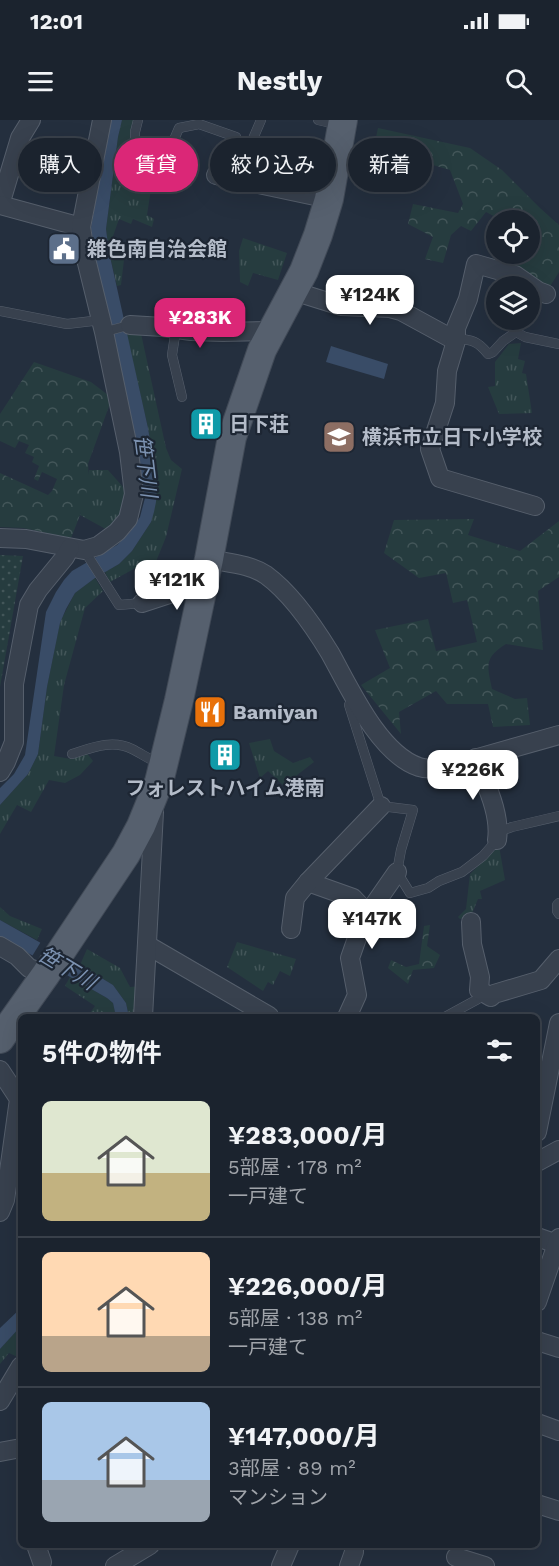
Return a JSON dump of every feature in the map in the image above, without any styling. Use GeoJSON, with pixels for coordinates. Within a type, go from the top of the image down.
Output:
{"type":"FeatureCollection","features":[{"type":"Feature","properties":{"kind":"main road"},"geometry":{"type":"LineString","coordinates":[[333,138],[334,122]]}},
{"type":"Feature","properties":{"kind":"main road"},"geometry":{"type":"LineString","coordinates":[[0,1039],[66,945],[126,854],[141,826],[160,777],[179,700],[231,437],[262,350],[304,271],[318,235],[330,192]]}},
{"type":"Feature","properties":{"kind":"street"},"geometry":{"type":"LineString","coordinates":[[31,120],[20,138],[0,205],[81,227]]}},
{"type":"Feature","properties":{"kind":"street"},"geometry":{"type":"LineString","coordinates":[[0,772],[6,751],[14,742],[14,684],[29,605],[65,557],[98,546],[117,532],[128,519],[134,494],[129,452],[81,227],[102,120]]}},
{"type":"Feature","properties":{"kind":"street"},"geometry":{"type":"LineString","coordinates":[[535,506],[440,478],[430,449],[445,404],[447,371],[456,339],[456,328],[468,299],[476,264],[515,275],[538,291],[552,294]]}},
{"type":"Feature","properties":{"kind":"street"},"geometry":{"type":"LineString","coordinates":[[293,291],[341,306],[401,311],[456,339]]}},
{"type":"Feature","properties":{"kind":"street"},"geometry":{"type":"LineString","coordinates":[[130,325],[191,331],[272,331]]}},
{"type":"Feature","properties":{"kind":"street"},"geometry":{"type":"LineString","coordinates":[[0,538],[26,539],[80,552]]}},
{"type":"Feature","properties":{"kind":"street"},"geometry":{"type":"LineString","coordinates":[[142,603],[206,571],[254,568],[284,591],[313,626],[353,697],[389,747],[405,760],[427,769],[446,767],[559,735]]}},
{"type":"Feature","properties":{"kind":"street"},"geometry":{"type":"LineString","coordinates":[[476,758],[492,800],[498,836]]}},
{"type":"Feature","properties":{"kind":"street"},"geometry":{"type":"LineString","coordinates":[[143,1014],[152,825],[160,777]]}},
{"type":"Feature","properties":{"kind":"street"},"geometry":{"type":"LineString","coordinates":[[291,928],[296,898],[308,882],[381,806]]}},
{"type":"Feature","properties":{"kind":"street"},"geometry":{"type":"LineString","coordinates":[[352,1014],[357,995],[350,958],[363,921],[397,872]]}},
{"type":"Feature","properties":{"kind":"street"},"geometry":{"type":"LineString","coordinates":[[308,882],[353,898],[368,914]]}},
{"type":"Feature","properties":{"kind":"street"},"geometry":{"type":"LineString","coordinates":[[471,922],[472,944],[480,977],[479,990],[491,997],[494,994],[541,980],[559,958]]}},
{"type":"Feature","properties":{"kind":"street"},"geometry":{"type":"LineString","coordinates":[[147,945],[205,988],[271,1013]]}},
{"type":"Feature","properties":{"kind":"street"},"geometry":{"type":"LineString","coordinates":[[0,946],[17,956],[29,968],[46,974]]}},
{"type":"Feature","properties":{"kind":"street"},"geometry":{"type":"LineString","coordinates":[[540,1117],[559,1023]]}},
{"type":"Feature","properties":{"kind":"street"},"geometry":{"type":"LineString","coordinates":[[0,1070],[18,1097]]}},
{"type":"Feature","properties":{"kind":"street"},"geometry":{"type":"LineString","coordinates":[[0,1212],[5,1200],[18,1106]]}},
{"type":"Feature","properties":{"kind":"street"},"geometry":{"type":"LineString","coordinates":[[540,1160],[559,1150]]}},
{"type":"Feature","properties":{"kind":"street"},"geometry":{"type":"LineString","coordinates":[[540,1238],[558,1241],[540,1293]]}},
{"type":"Feature","properties":{"kind":"street"},"geometry":{"type":"LineString","coordinates":[[540,1342],[559,1348]]}},
{"type":"Feature","properties":{"kind":"street"},"geometry":{"type":"LineString","coordinates":[[2,1392],[18,1370]]}},
{"type":"Feature","properties":{"kind":"street"},"geometry":{"type":"LineString","coordinates":[[540,1424],[559,1431]]}},
{"type":"Feature","properties":{"kind":"street"},"geometry":{"type":"LineString","coordinates":[[0,1452],[18,1449]]}},
{"type":"Feature","properties":{"kind":"street"},"geometry":{"type":"LineString","coordinates":[[540,1505],[559,1511]]}},
{"type":"Feature","properties":{"kind":"street"},"geometry":{"type":"LineString","coordinates":[[115,1566],[145,1548]]}},
{"type":"Feature","properties":{"kind":"street"},"geometry":{"type":"LineString","coordinates":[[281,1566],[289,1548]]}},
{"type":"Feature","properties":{"kind":"street"},"geometry":{"type":"LineString","coordinates":[[349,1566],[354,1548]]}},
{"type":"Feature","properties":{"kind":"street"},"geometry":{"type":"LineString","coordinates":[[457,1556],[485,1566]]}},
{"type":"Feature","properties":{"kind":"lane"},"geometry":{"type":"LineString","coordinates":[[135,138],[138,120]]}},
{"type":"Feature","properties":{"kind":"lane"},"geometry":{"type":"LineString","coordinates":[[253,138],[261,120]]}},
{"type":"Feature","properties":{"kind":"lane"},"geometry":{"type":"LineString","coordinates":[[175,138],[179,128],[200,122],[236,138]]}},
{"type":"Feature","properties":{"kind":"lane"},"geometry":{"type":"LineString","coordinates":[[0,310],[67,324],[104,328],[130,325]]}},
{"type":"Feature","properties":{"kind":"lane"},"geometry":{"type":"LineString","coordinates":[[176,329],[172,355],[182,397]]}},
{"type":"Feature","properties":{"kind":"lane"},"geometry":{"type":"LineString","coordinates":[[456,339],[470,339],[478,342],[488,354],[516,332],[559,344]]}},
{"type":"Feature","properties":{"kind":"lane"},"geometry":{"type":"LineString","coordinates":[[80,552],[119,605],[142,603]]}},
{"type":"Feature","properties":{"kind":"lane"},"geometry":{"type":"LineString","coordinates":[[353,697],[349,705],[381,806],[412,810],[397,872],[410,893],[428,888],[462,872],[483,856],[498,836],[512,827],[557,817],[559,828]]}},
{"type":"Feature","properties":{"kind":"lane"},"geometry":{"type":"LineString","coordinates":[[72,754],[113,743],[130,748],[150,760],[160,777]]}},
{"type":"Feature","properties":{"kind":"lane"},"geometry":{"type":"LineString","coordinates":[[559,903],[557,911],[559,914]]}},
{"type":"Feature","properties":{"kind":"lane"},"geometry":{"type":"LineString","coordinates":[[451,1014],[478,999],[479,990]]}},
{"type":"Feature","properties":{"kind":"green space"},"geometry":{"type":"Polygon","coordinates":[[[122,120],[134,120],[132,138],[118,137],[122,120]]]}},
{"type":"Feature","properties":{"kind":"green space"},"geometry":{"type":"Polygon","coordinates":[[[378,128],[424,138],[376,138],[378,128]]]}},
{"type":"Feature","properties":{"kind":"green space"},"geometry":{"type":"Polygon","coordinates":[[[432,140],[470,148],[502,170],[559,225],[559,272],[549,288],[540,282],[540,276],[529,276],[513,266],[514,264],[540,264],[540,210],[486,210],[471,231],[461,226],[451,235],[443,263],[425,259],[433,237],[408,224],[413,204],[458,213],[463,204],[450,170],[432,165],[432,140]]]}},
{"type":"Feature","properties":{"kind":"green space"},"geometry":{"type":"Polygon","coordinates":[[[114,168],[114,192],[150,192],[147,215],[154,219],[152,227],[133,219],[131,224],[119,219],[112,239],[126,243],[121,285],[117,286],[106,229],[114,168]]]}},
{"type":"Feature","properties":{"kind":"green space"},"geometry":{"type":"Polygon","coordinates":[[[243,238],[287,253],[278,280],[253,273],[248,286],[240,282],[239,251],[243,238]]]}},
{"type":"Feature","properties":{"kind":"green space"},"geometry":{"type":"Polygon","coordinates":[[[140,329],[166,448],[171,460],[182,469],[166,537],[155,564],[141,565],[110,582],[105,572],[119,564],[132,551],[151,522],[157,483],[148,428],[126,332],[140,329]]]}},
{"type":"Feature","properties":{"kind":"green space"},"geometry":{"type":"Polygon","coordinates":[[[521,343],[518,359],[525,361],[522,373],[526,374],[532,413],[499,414],[488,387],[495,386],[495,362],[509,344],[521,343]]]}},
{"type":"Feature","properties":{"kind":"green space"},"geometry":{"type":"Polygon","coordinates":[[[34,362],[91,382],[112,398],[88,464],[86,493],[71,538],[23,528],[0,527],[0,473],[48,495],[57,479],[42,472],[38,481],[34,479],[39,466],[32,462],[34,457],[25,453],[29,445],[19,441],[15,448],[0,441],[0,414],[34,362]]]}},
{"type":"Feature","properties":{"kind":"green space"},"geometry":{"type":"Polygon","coordinates":[[[89,470],[108,470],[124,488],[127,497],[113,533],[80,515],[89,470]]]}},
{"type":"Feature","properties":{"kind":"green space"},"geometry":{"type":"Polygon","coordinates":[[[474,519],[468,535],[520,551],[559,521],[559,577],[538,591],[543,650],[506,644],[491,658],[488,668],[492,689],[515,699],[527,698],[530,725],[493,727],[488,704],[447,704],[436,691],[399,712],[401,734],[361,685],[390,668],[375,630],[428,619],[436,651],[477,642],[467,600],[453,603],[446,573],[419,578],[384,553],[394,520],[474,519]]]}},
{"type":"Feature","properties":{"kind":"green space"},"geometry":{"type":"Polygon","coordinates":[[[0,555],[23,556],[0,687],[0,555]]]}},
{"type":"Feature","properties":{"kind":"green space"},"geometry":{"type":"Polygon","coordinates":[[[95,578],[103,591],[85,608],[64,685],[54,756],[71,759],[86,752],[93,761],[80,775],[65,783],[49,780],[31,812],[17,805],[0,834],[0,805],[28,774],[38,754],[47,687],[60,622],[75,593],[95,578]]]}},
{"type":"Feature","properties":{"kind":"green space"},"geometry":{"type":"Polygon","coordinates":[[[270,739],[274,751],[293,763],[310,757],[314,762],[288,782],[290,785],[287,789],[268,771],[260,778],[249,743],[270,739]]]}},
{"type":"Feature","properties":{"kind":"green space"},"geometry":{"type":"Polygon","coordinates":[[[499,846],[505,880],[480,891],[482,899],[478,899],[471,916],[460,919],[458,917],[466,909],[470,874],[499,846]]]}},
{"type":"Feature","properties":{"kind":"green space"},"geometry":{"type":"Polygon","coordinates":[[[0,907],[10,916],[42,929],[37,940],[0,920],[0,907]]]}},
{"type":"Feature","properties":{"kind":"green space"},"geometry":{"type":"Polygon","coordinates":[[[430,925],[427,946],[440,955],[434,968],[413,970],[408,984],[388,968],[391,960],[406,967],[419,964],[424,926],[430,925]]]}},
{"type":"Feature","properties":{"kind":"green space"},"geometry":{"type":"Polygon","coordinates":[[[237,942],[296,959],[290,976],[280,971],[273,985],[268,982],[263,991],[227,967],[237,942]]]}},
{"type":"Feature","properties":{"kind":"green space"},"geometry":{"type":"Polygon","coordinates":[[[87,949],[120,968],[130,987],[141,986],[139,1014],[128,1014],[126,1003],[113,985],[80,965],[87,949]]]}},
{"type":"Feature","properties":{"kind":"green space"},"geometry":{"type":"Polygon","coordinates":[[[70,977],[107,998],[113,1003],[115,1014],[89,1014],[95,1006],[65,986],[70,977]]]}},
{"type":"Feature","properties":{"kind":"green space"},"geometry":{"type":"Polygon","coordinates":[[[18,1329],[18,1357],[9,1353],[0,1364],[0,1349],[18,1329]]]}},
{"type":"Feature","properties":{"kind":"water","name":"笹下川"},"geometry":{"type":"Polygon","coordinates":[[[109,120],[122,120],[118,138],[114,138],[114,168],[106,229],[109,252],[148,428],[157,483],[156,502],[151,522],[132,551],[119,564],[75,593],[66,609],[60,623],[47,687],[38,754],[28,774],[0,805],[0,788],[14,774],[25,755],[46,612],[56,592],[72,571],[117,545],[130,532],[140,517],[145,498],[91,228],[97,192],[102,192],[102,162],[109,120]]]}},
{"type":"Feature","properties":{"kind":"water"},"geometry":{"type":"Polygon","coordinates":[[[331,346],[388,364],[384,379],[326,362],[331,346]]]}},
{"type":"Feature","properties":{"kind":"water","name":"笹下川"},"geometry":{"type":"Polygon","coordinates":[[[0,920],[80,965],[113,985],[126,1003],[128,1014],[115,1014],[113,1003],[107,998],[0,937],[0,920]]]}},
{"type":"Feature","properties":{"kind":"water"},"geometry":{"type":"Polygon","coordinates":[[[18,1311],[18,1329],[0,1349],[0,1328],[18,1311]]]}},
{"type":"Feature","properties":{"kind":"pier"},"geometry":{"type":"Polygon","coordinates":[[[42,940],[77,960],[66,978],[31,958],[42,940]]]}},
{"type":"Feature","properties":{"kind":"place","name":"雑色南自治会館"},"geometry":{"type":"Point","coordinates":[64,249]}},
{"type":"Feature","properties":{"kind":"place","name":"日下荘"},"geometry":{"type":"Point","coordinates":[206,424]}},
{"type":"Feature","properties":{"kind":"place","name":"横浜市立日下小学校"},"geometry":{"type":"Point","coordinates":[339,437]}},
{"type":"Feature","properties":{"kind":"place","name":"Bamiyan"},"geometry":{"type":"Point","coordinates":[210,712]}},
{"type":"Feature","properties":{"kind":"place","name":"フォレストハイム港南"},"geometry":{"type":"Point","coordinates":[225,755]}}]}
